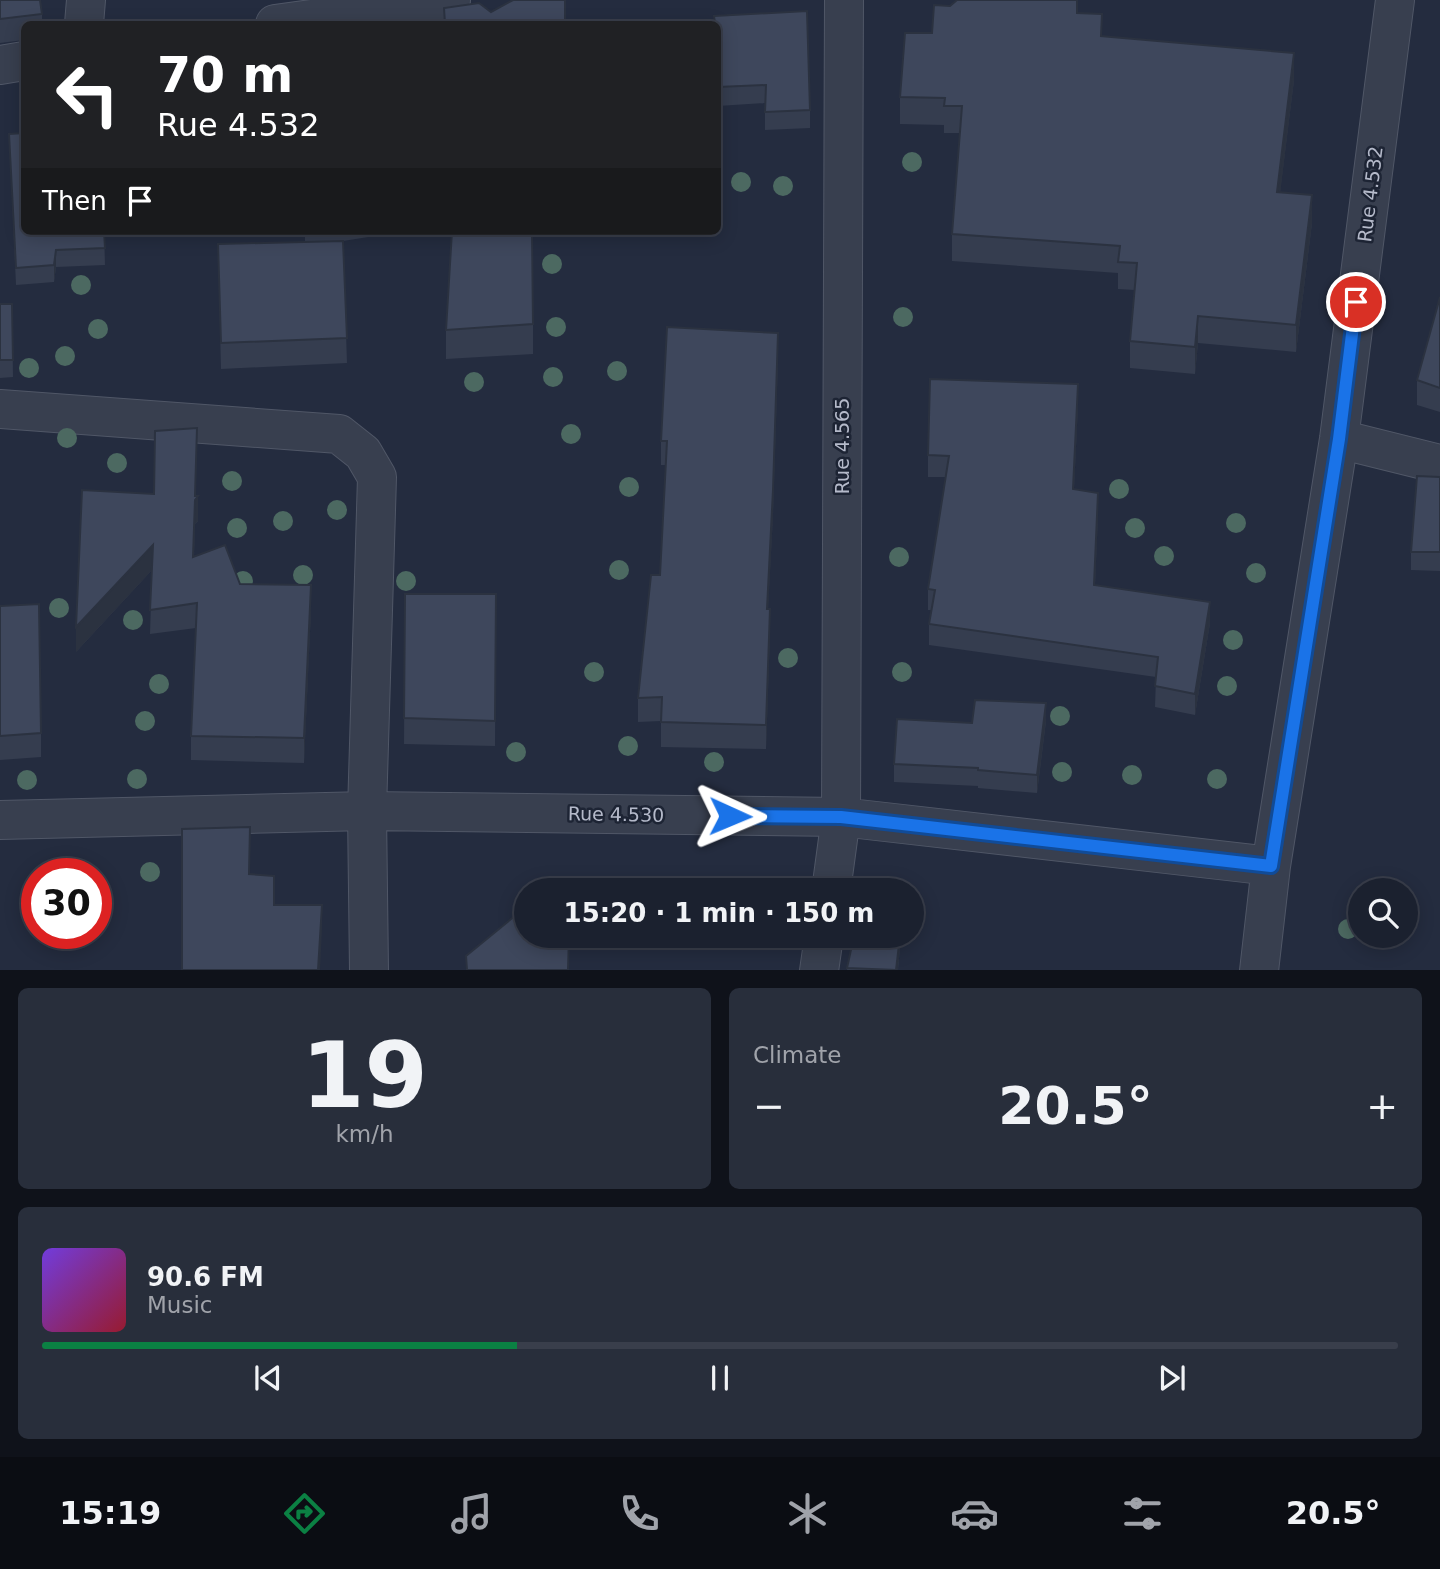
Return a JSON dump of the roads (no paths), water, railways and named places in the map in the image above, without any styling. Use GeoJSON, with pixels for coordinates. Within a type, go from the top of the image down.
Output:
{"type":"FeatureCollection","features":[{"type":"Feature","properties":{"kind":"street"},"geometry":{"type":"LineString","coordinates":[[84,21],[86,0]]}},
{"type":"Feature","properties":{"kind":"street"},"geometry":{"type":"LineString","coordinates":[[297,21],[452,0]]}},
{"type":"Feature","properties":{"kind":"street","name":"Rue 4.565"},"geometry":{"type":"LineString","coordinates":[[833,878],[841,817],[844,0]]}},
{"type":"Feature","properties":{"kind":"street","name":"Rue 4.532"},"geometry":{"type":"LineString","coordinates":[[1259,970],[1271,866],[1339,439],[1395,0]]}},
{"type":"Feature","properties":{"kind":"street"},"geometry":{"type":"LineString","coordinates":[[0,65],[21,62]]}},
{"type":"Feature","properties":{"kind":"street"},"geometry":{"type":"LineString","coordinates":[[0,409],[339,434],[362,453],[377,477],[367,811],[369,970]]}},
{"type":"Feature","properties":{"kind":"street"},"geometry":{"type":"LineString","coordinates":[[1339,439],[1440,464]]}},
{"type":"Feature","properties":{"kind":"street","name":"Rue 4.530"},"geometry":{"type":"LineString","coordinates":[[0,820],[367,811],[841,817],[1271,866]]}},
{"type":"Feature","properties":{"kind":"street"},"geometry":{"type":"LineString","coordinates":[[819,970],[822,948]]}}]}
